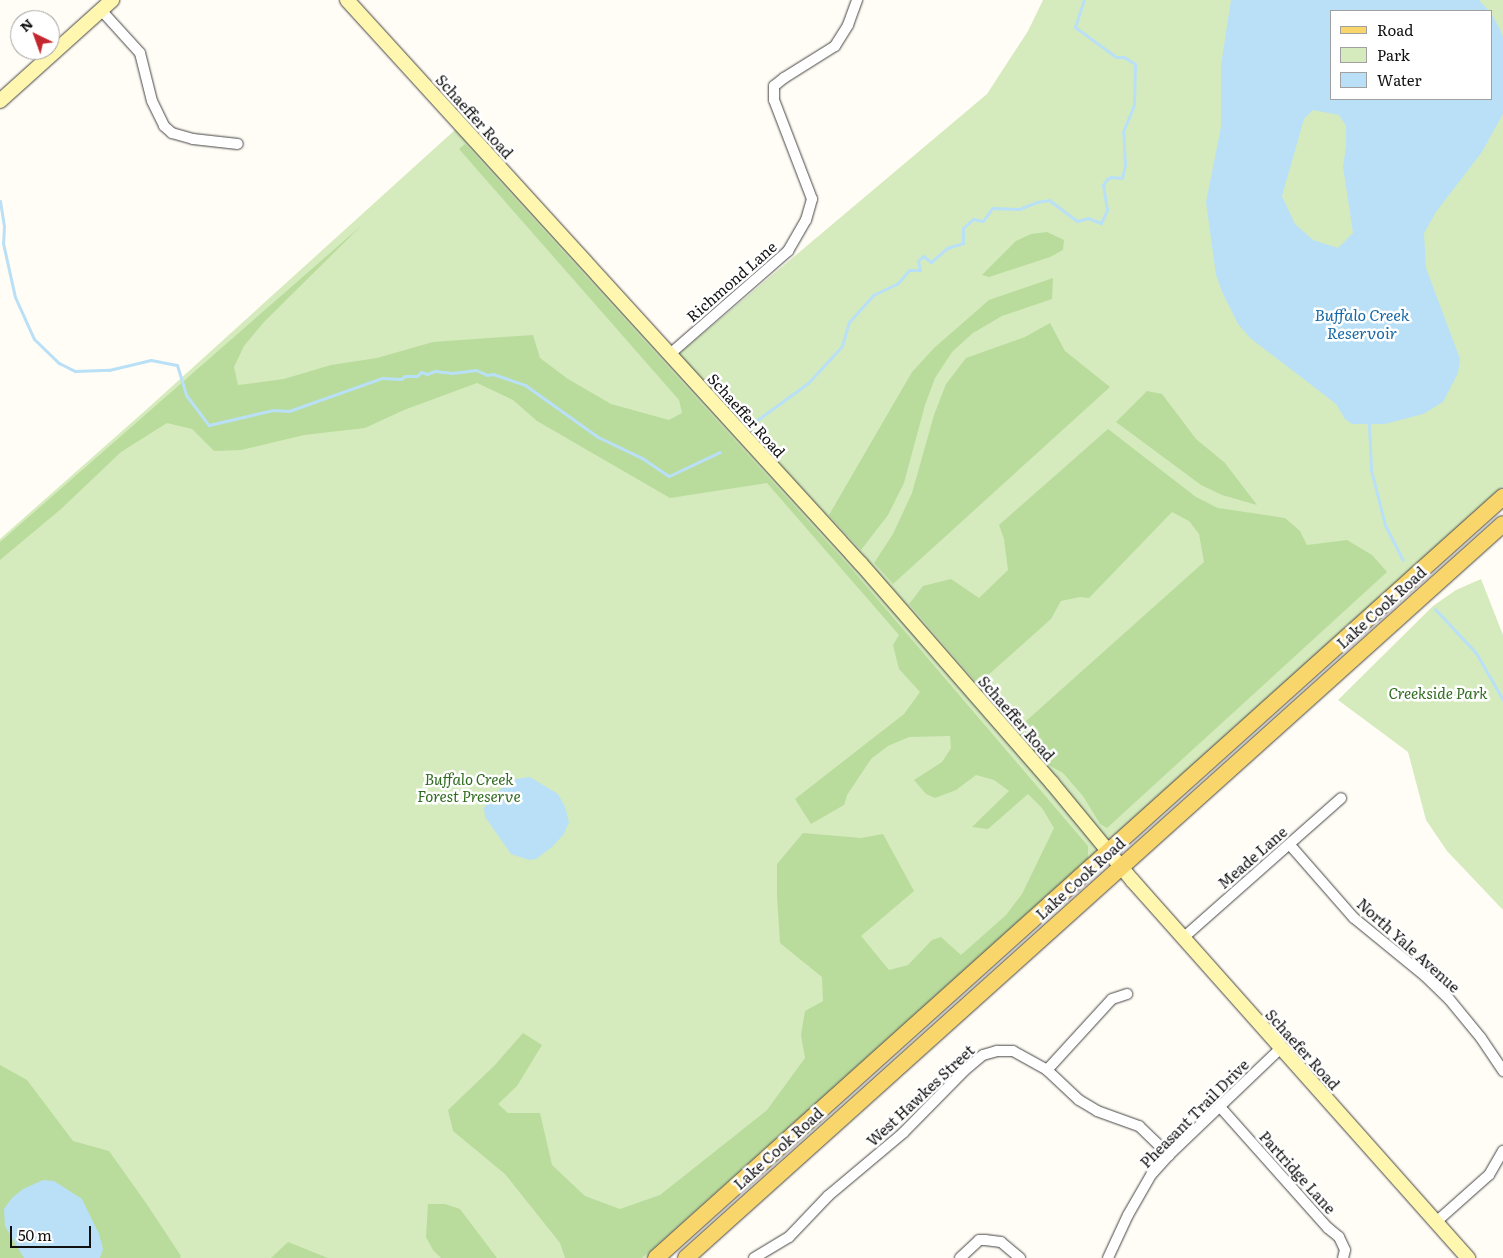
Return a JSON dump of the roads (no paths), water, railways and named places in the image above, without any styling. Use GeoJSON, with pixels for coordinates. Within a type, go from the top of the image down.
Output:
{"type":"FeatureCollection","features":[{"type":"Feature","properties":{"kind":"main road","name":"Lake Cook Road"},"geometry":{"type":"LineString","coordinates":[[686,1258],[1503,497]]}},
{"type":"Feature","properties":{"kind":"main road","name":"Lake Cook Road"},"geometry":{"type":"LineString","coordinates":[[656,1258],[1503,524]]}},
{"type":"Feature","properties":{"kind":"street"},"geometry":{"type":"LineString","coordinates":[[0,101],[112,0]]}},
{"type":"Feature","properties":{"kind":"street","name":"Schaeffer Road"},"geometry":{"type":"LineString","coordinates":[[347,0],[861,564],[1052,783],[1115,860]]}},
{"type":"Feature","properties":{"kind":"street","name":"Richmond Lane"},"geometry":{"type":"LineString","coordinates":[[670,354],[788,251],[806,220],[812,199],[774,100],[774,86],[834,46],[848,25],[856,0]]}},
{"type":"Feature","properties":{"kind":"street"},"geometry":{"type":"LineString","coordinates":[[101,10],[140,53],[152,101],[164,126],[172,133],[193,139],[238,144]]}},
{"type":"Feature","properties":{"kind":"street","name":"Meade Lane"},"geometry":{"type":"LineString","coordinates":[[1183,938],[1341,798]]}},
{"type":"Feature","properties":{"kind":"street","name":"North Yale Avenue"},"geometry":{"type":"LineString","coordinates":[[1290,845],[1354,918],[1425,976],[1449,999],[1481,1038],[1503,1071]]}},
{"type":"Feature","properties":{"kind":"street","name":"Schaefer Road"},"geometry":{"type":"LineString","coordinates":[[1115,860],[1468,1258]]}},
{"type":"Feature","properties":{"kind":"street"},"geometry":{"type":"LineString","coordinates":[[1047,1070],[1112,999],[1127,994]]}},
{"type":"Feature","properties":{"kind":"street","name":"Pheasant Trail Drive"},"geometry":{"type":"LineString","coordinates":[[1108,1258],[1128,1214],[1152,1175],[1169,1155],[1221,1108],[1281,1048]]}},
{"type":"Feature","properties":{"kind":"street","name":"West Hawkes Street"},"geometry":{"type":"LineString","coordinates":[[754,1258],[789,1237],[828,1196],[903,1133],[965,1070],[984,1055],[997,1051],[1013,1051],[1047,1070],[1079,1100],[1097,1111],[1139,1126],[1169,1155]]}},
{"type":"Feature","properties":{"kind":"street","name":"Partridge Lane"},"geometry":{"type":"LineString","coordinates":[[1221,1108],[1328,1228],[1339,1237],[1345,1250],[1343,1258]]}},
{"type":"Feature","properties":{"kind":"street"},"geometry":{"type":"LineString","coordinates":[[1436,1222],[1489,1175],[1503,1151]]}},
{"type":"Feature","properties":{"kind":"street"},"geometry":{"type":"LineString","coordinates":[[960,1258],[979,1240],[993,1240],[1011,1248],[1020,1258]]}},
{"type":"Feature","properties":{"kind":"water","name":"Buffalo Creek Reservoir"},"geometry":{"type":"Polygon","coordinates":[[[1231,0],[1479,0],[1488,10],[1330,10],[1330,100],[1493,100],[1493,17],[1503,37],[1503,114],[1482,152],[1436,212],[1424,233],[1426,268],[1460,359],[1458,373],[1443,402],[1423,414],[1385,424],[1352,424],[1345,419],[1336,404],[1250,338],[1238,324],[1216,275],[1206,202],[1221,127],[1221,65],[1231,0]],[[1313,110],[1304,119],[1282,196],[1295,224],[1313,240],[1338,248],[1353,233],[1343,167],[1346,126],[1339,115],[1313,110]]]}},
{"type":"Feature","properties":{"kind":"water"},"geometry":{"type":"Polygon","coordinates":[[[530,777],[558,794],[565,807],[569,822],[564,834],[552,847],[536,859],[529,860],[511,854],[485,817],[484,808],[490,798],[503,787],[516,779],[530,777]]]}},
{"type":"Feature","properties":{"kind":"water"},"geometry":{"type":"Polygon","coordinates":[[[43,1180],[54,1181],[82,1199],[99,1234],[103,1249],[100,1258],[24,1258],[5,1226],[4,1209],[12,1198],[23,1189],[43,1180]]]}},
{"type":"Feature","properties":{"kind":"waterway"},"geometry":{"type":"LineString","coordinates":[[753,423],[808,383],[842,346],[849,322],[873,295],[897,284],[909,270],[920,270],[918,261],[923,256],[931,262],[947,248],[963,243],[963,228],[973,219],[983,221],[992,208],[1019,209],[1037,202],[1049,200],[1077,221],[1088,218],[1101,223],[1107,210],[1103,185],[1111,177],[1122,178],[1125,165],[1123,132],[1134,105],[1135,64],[1124,57],[1116,57],[1075,27],[1084,0]]}},
{"type":"Feature","properties":{"kind":"waterway"},"geometry":{"type":"LineString","coordinates":[[0,201],[4,226],[3,243],[15,297],[34,339],[59,363],[75,371],[109,370],[151,360],[177,365],[186,395],[209,425],[273,410],[289,411],[382,378],[401,379],[405,376],[417,376],[421,372],[427,374],[435,371],[452,373],[476,370],[487,375],[493,374],[525,385],[598,437],[642,458],[669,476],[720,452]]}},
{"type":"Feature","properties":{"kind":"waterway"},"geometry":{"type":"LineString","coordinates":[[1369,424],[1371,470],[1385,525],[1403,560]]}},
{"type":"Feature","properties":{"kind":"waterway"},"geometry":{"type":"LineString","coordinates":[[1435,609],[1476,653],[1503,700]]}},
{"type":"Feature","properties":{"kind":"park label","name":"Creekside Park"},"geometry":{"type":"Point","coordinates":[1438,693]}},
{"type":"Feature","properties":{"kind":"park label","name":"Buffalo Creek Forest Preserve"},"geometry":{"type":"Point","coordinates":[469,786]}}]}
